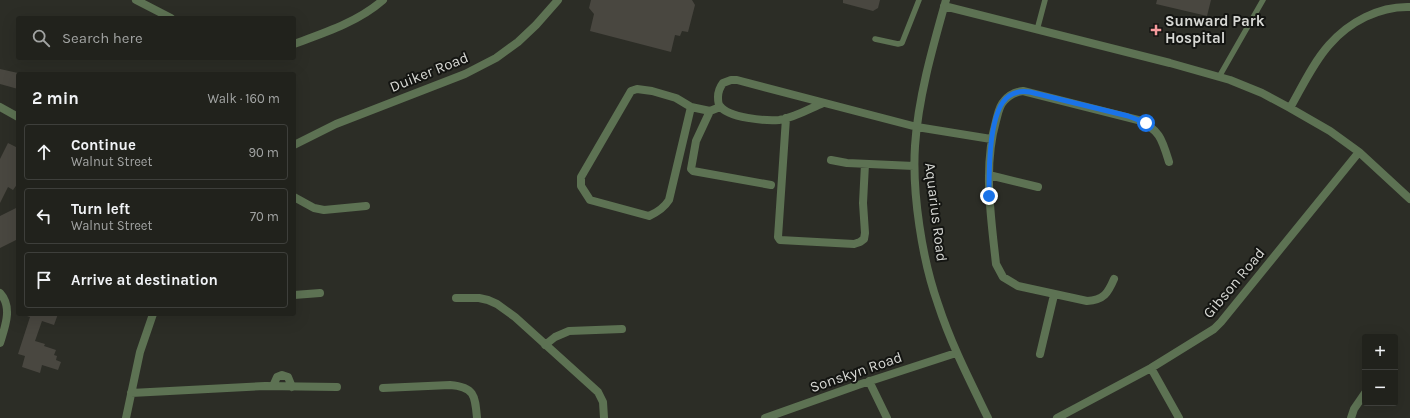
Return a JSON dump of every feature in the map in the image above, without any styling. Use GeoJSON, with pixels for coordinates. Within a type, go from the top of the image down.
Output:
{"type":"FeatureCollection","features":[{"type":"Feature","properties":{"kind":"street"},"geometry":{"type":"LineString","coordinates":[[136,0],[166,16]]}},
{"type":"Feature","properties":{"kind":"street"},"geometry":{"type":"LineString","coordinates":[[296,43],[355,19],[373,9],[383,0]]}},
{"type":"Feature","properties":{"kind":"street","name":"Duiker Road"},"geometry":{"type":"LineString","coordinates":[[296,144],[336,124],[465,74],[496,58],[518,42],[536,25],[558,0]]}},
{"type":"Feature","properties":{"kind":"street"},"geometry":{"type":"LineString","coordinates":[[945,3],[1037,30],[1170,63],[1219,77],[1262,94],[1330,131],[1359,152],[1410,200]]}},
{"type":"Feature","properties":{"kind":"street","name":"Aquarius Road"},"geometry":{"type":"LineString","coordinates":[[945,3],[924,89],[917,127],[914,166],[915,182],[926,259],[937,304],[956,353],[988,418]]}},
{"type":"Feature","properties":{"kind":"street"},"geometry":{"type":"LineString","coordinates":[[1290,108],[1318,58],[1336,37],[1360,19],[1375,12],[1410,7]]}},
{"type":"Feature","properties":{"kind":"street"},"geometry":{"type":"LineString","coordinates":[[823,103],[786,118],[771,120],[730,113],[720,106],[718,97],[719,89],[723,83],[731,80],[742,81],[917,127],[991,139]]}},
{"type":"Feature","properties":{"kind":"street"},"geometry":{"type":"LineString","coordinates":[[690,107],[669,200],[665,206],[649,216],[590,200],[580,186],[581,177],[632,91],[637,89],[652,91],[676,98],[690,107],[710,111],[720,106]]}},
{"type":"Feature","properties":{"kind":"street"},"geometry":{"type":"LineString","coordinates":[[1114,279],[1106,294],[1093,301],[1054,295],[1018,286],[1008,280],[999,271],[996,264],[990,216],[989,175],[991,139],[1001,105],[1009,96],[1017,92],[1030,92],[1128,116],[1146,123],[1159,134],[1169,162]]}},
{"type":"Feature","properties":{"kind":"street"},"geometry":{"type":"LineString","coordinates":[[0,108],[16,116]]}},
{"type":"Feature","properties":{"kind":"street"},"geometry":{"type":"LineString","coordinates":[[710,111],[696,141],[690,167],[691,169],[693,171],[771,185]]}},
{"type":"Feature","properties":{"kind":"street"},"geometry":{"type":"LineString","coordinates":[[786,118],[778,237],[780,240],[854,244],[864,239],[865,164]]}},
{"type":"Feature","properties":{"kind":"street","name":"Gibson Road"},"geometry":{"type":"LineString","coordinates":[[1057,418],[1151,368],[1206,335],[1221,322],[1359,152]]}},
{"type":"Feature","properties":{"kind":"street"},"geometry":{"type":"LineString","coordinates":[[831,160],[865,164],[914,166]]}},
{"type":"Feature","properties":{"kind":"street"},"geometry":{"type":"LineString","coordinates":[[989,175],[1038,187]]}},
{"type":"Feature","properties":{"kind":"street"},"geometry":{"type":"LineString","coordinates":[[296,198],[314,208],[324,210],[366,206]]}},
{"type":"Feature","properties":{"kind":"street"},"geometry":{"type":"LineString","coordinates":[[0,293],[6,304],[7,316],[0,343]]}},
{"type":"Feature","properties":{"kind":"street"},"geometry":{"type":"LineString","coordinates":[[296,295],[320,293]]}},
{"type":"Feature","properties":{"kind":"street"},"geometry":{"type":"LineString","coordinates":[[1040,354],[1054,295]]}},
{"type":"Feature","properties":{"kind":"street"},"geometry":{"type":"LineString","coordinates":[[456,298],[479,298],[488,300],[497,304],[515,317],[598,392],[603,402],[604,418]]}},
{"type":"Feature","properties":{"kind":"street"},"geometry":{"type":"LineString","coordinates":[[126,418],[140,352],[152,316]]}},
{"type":"Feature","properties":{"kind":"street"},"geometry":{"type":"LineString","coordinates":[[545,345],[555,337],[569,331],[622,329]]}},
{"type":"Feature","properties":{"kind":"street","name":"Sonskyn Road"},"geometry":{"type":"LineString","coordinates":[[765,418],[956,353]]}},
{"type":"Feature","properties":{"kind":"street"},"geometry":{"type":"LineString","coordinates":[[1151,368],[1178,418]]}},
{"type":"Feature","properties":{"kind":"street"},"geometry":{"type":"LineString","coordinates":[[274,386],[277,377],[282,375],[288,377],[292,387]]}},
{"type":"Feature","properties":{"kind":"street"},"geometry":{"type":"LineString","coordinates":[[870,381],[887,418]]}},
{"type":"Feature","properties":{"kind":"street"},"geometry":{"type":"LineString","coordinates":[[383,388],[450,385],[461,386],[467,388],[473,394],[476,401],[477,418]]}},
{"type":"Feature","properties":{"kind":"street"},"geometry":{"type":"LineString","coordinates":[[131,392],[274,386],[337,387]]}},
{"type":"Feature","properties":{"kind":"street"},"geometry":{"type":"LineString","coordinates":[[1351,418],[1357,404],[1362,397]]}},
{"type":"Feature","properties":{"kind":"lane"},"geometry":{"type":"LineString","coordinates":[[875,39],[898,44],[902,43],[919,0]]}},
{"type":"Feature","properties":{"kind":"lane"},"geometry":{"type":"LineString","coordinates":[[1037,30],[1045,0]]}},
{"type":"Feature","properties":{"kind":"lane"},"geometry":{"type":"LineString","coordinates":[[1219,77],[1263,0]]}},
{"type":"Feature","properties":{"kind":"building"},"geometry":{"type":"Polygon","coordinates":[[[591,0],[692,0],[695,5],[688,32],[682,31],[680,36],[675,35],[671,52],[590,31],[594,14],[589,8],[591,0]]]}},
{"type":"Feature","properties":{"kind":"building"},"geometry":{"type":"Polygon","coordinates":[[[843,0],[880,0],[878,8],[873,11],[843,3],[843,0]]]}},
{"type":"Feature","properties":{"kind":"building"},"geometry":{"type":"Polygon","coordinates":[[[1157,0],[1211,0],[1207,16],[1156,4],[1157,0]]]}},
{"type":"Feature","properties":{"kind":"building"},"geometry":{"type":"Polygon","coordinates":[[[0,69],[16,73],[16,88],[0,84],[0,69]]]}},
{"type":"Feature","properties":{"kind":"building"},"geometry":{"type":"Polygon","coordinates":[[[8,143],[16,147],[16,186],[13,190],[8,187],[0,203],[0,159],[8,143]]]}},
{"type":"Feature","properties":{"kind":"building"},"geometry":{"type":"Polygon","coordinates":[[[16,208],[16,240],[0,248],[0,216],[16,208]]]}},
{"type":"Feature","properties":{"kind":"building"},"geometry":{"type":"Polygon","coordinates":[[[27,316],[57,316],[54,325],[42,321],[35,341],[56,350],[54,355],[57,356],[56,360],[61,362],[58,370],[42,365],[40,373],[22,367],[25,356],[18,354],[30,317],[27,316]]]}},
{"type":"Feature","properties":{"kind":"place","name":"Sunward Park Hospital"},"geometry":{"type":"Point","coordinates":[1156,30]}},
{"type":"Feature","properties":{"kind":"route"},"geometry":{"type":"LineString","coordinates":[[989,196],[991,139],[998,113],[1005,100],[1017,92],[1030,92],[1128,116],[1146,123]]}}]}
